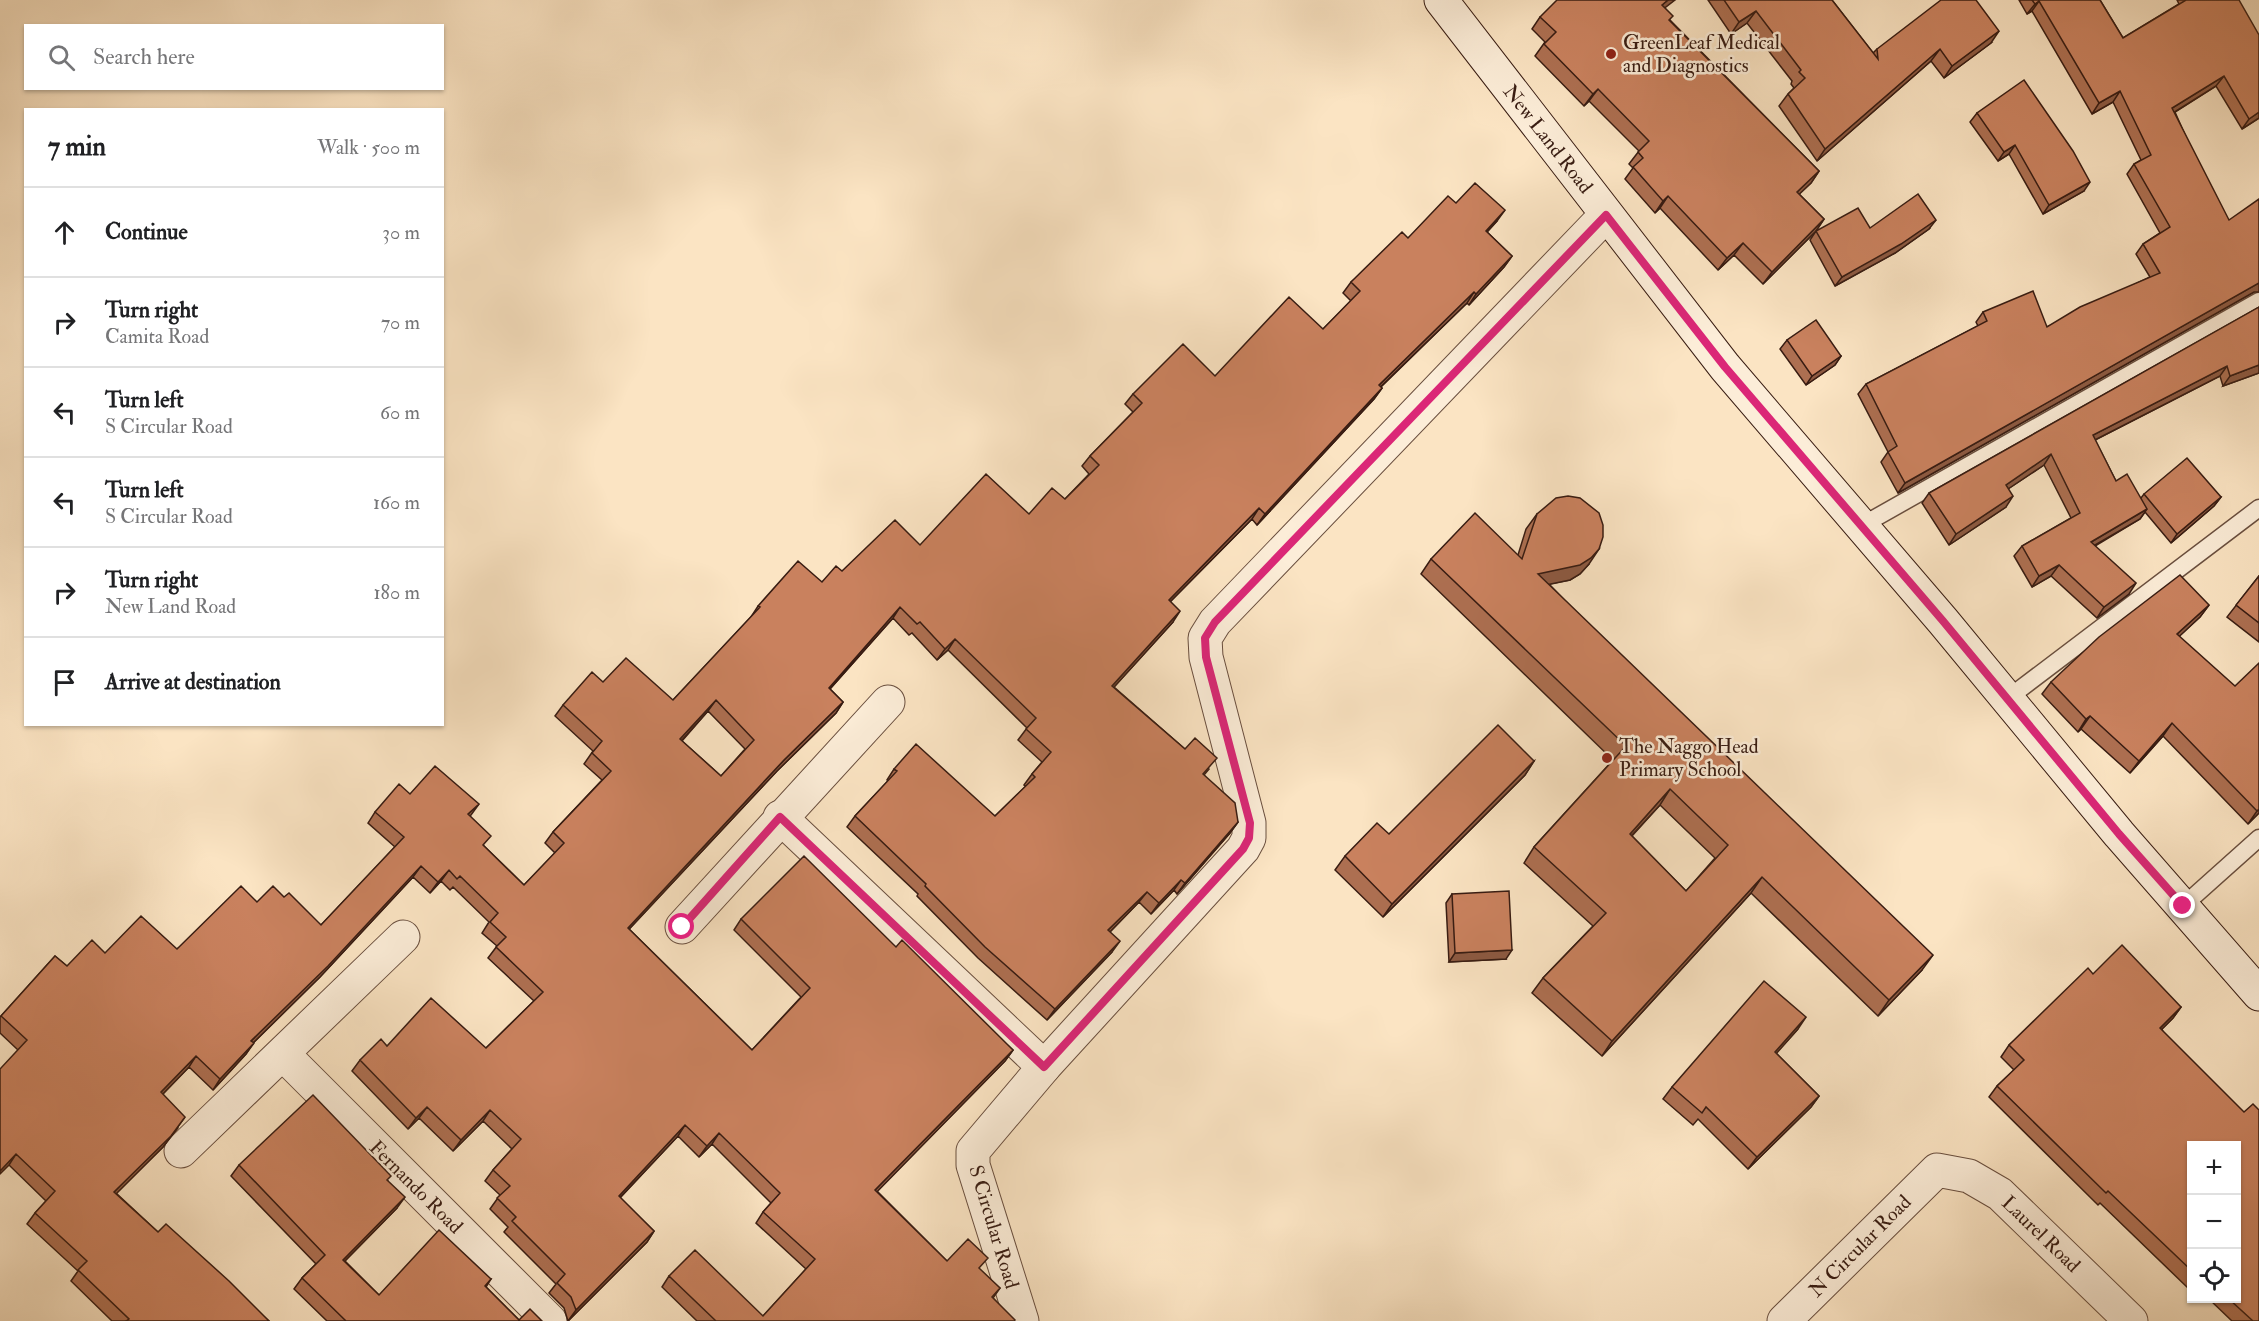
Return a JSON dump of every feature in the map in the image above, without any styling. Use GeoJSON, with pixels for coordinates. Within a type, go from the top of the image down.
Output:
{"type":"FeatureCollection","features":[{"type":"Feature","properties":{"kind":"street","name":"New Land Road"},"geometry":{"type":"LineString","coordinates":[[1441,0],[1725,367],[2119,834],[2259,994]]}},
{"type":"Feature","properties":{"kind":"street","name":"S Circular Road"},"geometry":{"type":"LineString","coordinates":[[1022,1321],[973,1165],[972,1151],[1044,1067],[1243,849],[1249,838],[1250,823],[1206,657],[1205,638],[1215,622],[1606,215]]}},
{"type":"Feature","properties":{"kind":"street"},"geometry":{"type":"LineString","coordinates":[[682,927],[780,817],[888,702]]}},
{"type":"Feature","properties":{"kind":"street"},"geometry":{"type":"LineString","coordinates":[[780,817],[1044,1067]]}},
{"type":"Feature","properties":{"kind":"street"},"geometry":{"type":"LineString","coordinates":[[181,1151],[403,937]]}},
{"type":"Feature","properties":{"kind":"street","name":"Fernando Road"},"geometry":{"type":"LineString","coordinates":[[283,1054],[550,1321]]}},
{"type":"Feature","properties":{"kind":"street","name":"N Circular Road"},"geometry":{"type":"LineString","coordinates":[[1784,1321],[1937,1170]]}},
{"type":"Feature","properties":{"kind":"street","name":"Laurel Road"},"geometry":{"type":"LineString","coordinates":[[1937,1170],[1969,1176],[2000,1194],[2131,1321]]}},
{"type":"Feature","properties":{"kind":"lane"},"geometry":{"type":"LineString","coordinates":[[1861,526],[2259,301]]}},
{"type":"Feature","properties":{"kind":"lane"},"geometry":{"type":"LineString","coordinates":[[2007,699],[2259,508]]}},
{"type":"Feature","properties":{"kind":"lane"},"geometry":{"type":"LineString","coordinates":[[2183,906],[2259,838]]}},
{"type":"Feature","properties":{"kind":"building"},"geometry":{"type":"Polygon","coordinates":[[[1557,0],[1668,0],[1662,5],[1673,16],[1669,20],[1819,171],[1797,192],[1824,219],[1772,272],[1743,243],[1727,258],[1668,196],[1663,201],[1633,167],[1643,158],[1638,152],[1649,141],[1598,89],[1593,94],[1544,44],[1556,32],[1540,17],[1557,0]]]}},
{"type":"Feature","properties":{"kind":"building"},"geometry":{"type":"Polygon","coordinates":[[[1724,0],[1832,0],[1878,59],[1877,49],[1941,0],[1976,0],[1999,31],[1952,66],[1940,49],[1825,149],[1788,94],[1805,78],[1799,72],[1801,70],[1756,11],[1739,22],[1724,0]]]}},
{"type":"Feature","properties":{"kind":"building"},"geometry":{"type":"Polygon","coordinates":[[[2032,0],[2100,0],[2123,38],[2186,0],[2239,0],[2259,35],[2259,112],[2249,119],[2224,76],[2172,108],[2229,220],[2259,199],[2259,283],[1905,483],[1888,452],[1897,446],[1866,384],[1987,321],[1983,312],[2033,291],[2047,327],[2080,307],[2160,273],[2143,244],[2170,227],[2134,164],[2151,155],[2120,91],[2099,103],[2039,1],[2035,4],[2032,0]]]}},
{"type":"Feature","properties":{"kind":"building"},"geometry":{"type":"Polygon","coordinates":[[[2024,80],[2073,151],[2090,182],[2049,205],[2015,145],[2004,152],[1977,113],[2024,80]]]}},
{"type":"Feature","properties":{"kind":"building"},"geometry":{"type":"Polygon","coordinates":[[[1475,183],[1505,210],[1486,231],[1512,256],[1476,294],[1474,292],[1379,385],[1382,388],[1265,514],[1259,508],[1169,600],[1180,611],[1112,686],[1185,749],[1195,738],[1217,758],[1203,774],[1235,803],[1238,822],[1185,883],[1181,880],[1159,903],[1147,892],[1108,930],[1120,941],[1055,1009],[985,947],[925,886],[926,884],[855,816],[897,771],[894,769],[916,744],[995,816],[1035,777],[1032,774],[1051,752],[1026,729],[1036,718],[955,639],[945,649],[920,622],[917,624],[900,607],[829,688],[843,702],[784,760],[628,928],[752,1050],[810,988],[741,919],[804,856],[896,947],[902,940],[1013,1050],[875,1190],[947,1261],[968,1239],[988,1258],[979,1268],[1000,1288],[992,1297],[1014,1321],[716,1321],[669,1276],[695,1250],[763,1316],[815,1259],[763,1212],[780,1193],[719,1133],[707,1146],[685,1125],[619,1196],[654,1231],[576,1310],[571,1297],[557,1283],[565,1274],[512,1221],[516,1217],[497,1198],[510,1186],[493,1170],[521,1139],[490,1110],[461,1140],[427,1107],[416,1118],[360,1060],[381,1039],[387,1046],[431,998],[486,1048],[543,992],[496,947],[506,937],[490,922],[498,913],[460,876],[457,879],[449,870],[438,882],[421,866],[328,966],[251,1041],[254,1043],[220,1079],[196,1056],[161,1092],[185,1117],[171,1136],[114,1192],[158,1232],[166,1224],[269,1321],[126,1321],[129,1319],[78,1270],[87,1261],[35,1213],[55,1191],[16,1154],[0,1171],[0,1069],[27,1040],[1,1016],[55,956],[67,966],[92,940],[105,953],[141,916],[177,949],[241,886],[257,902],[273,886],[284,897],[289,893],[321,925],[404,837],[375,812],[399,784],[410,794],[435,766],[479,804],[468,814],[491,836],[483,845],[524,885],[564,843],[553,832],[611,771],[592,753],[602,741],[563,705],[592,672],[603,682],[626,658],[673,700],[760,607],[758,606],[798,561],[822,582],[836,566],[842,571],[895,520],[920,545],[986,474],[1029,514],[1052,488],[1065,499],[1099,465],[1090,456],[1142,403],[1133,394],[1183,344],[1215,376],[1289,297],[1323,329],[1360,291],[1351,282],[1402,232],[1408,238],[1448,196],[1456,203],[1475,183]],[[716,700],[680,739],[721,776],[754,740],[716,700]]]}},
{"type":"Feature","properties":{"kind":"building"},"geometry":{"type":"Polygon","coordinates":[[[1918,194],[1936,220],[1901,244],[1842,277],[1816,231],[1858,208],[1870,228],[1918,194]]]}},
{"type":"Feature","properties":{"kind":"building"},"geometry":{"type":"Polygon","coordinates":[[[2259,307],[2259,365],[2230,376],[2227,366],[2093,435],[2116,481],[2127,474],[2147,509],[2091,542],[2136,583],[2104,607],[2059,565],[2039,576],[2022,546],[2080,513],[2051,454],[2006,485],[2013,496],[1956,534],[1929,493],[2259,307]]]}},
{"type":"Feature","properties":{"kind":"building"},"geometry":{"type":"Polygon","coordinates":[[[1816,320],[1841,356],[1812,376],[1787,340],[1816,320]]]}},
{"type":"Feature","properties":{"kind":"building"},"geometry":{"type":"Polygon","coordinates":[[[2187,458],[2221,497],[2177,534],[2144,494],[2187,458]]]}},
{"type":"Feature","properties":{"kind":"building"},"geometry":{"type":"Polygon","coordinates":[[[1568,496],[1580,498],[1599,513],[1603,525],[1603,537],[1599,549],[1580,565],[1538,574],[1933,955],[1889,1000],[1762,877],[1612,1041],[1543,978],[1606,913],[1534,847],[1626,746],[1431,559],[1475,513],[1522,559],[1537,514],[1556,498],[1568,496]],[[1670,789],[1630,834],[1686,891],[1728,845],[1670,789]]]}},
{"type":"Feature","properties":{"kind":"building"},"geometry":{"type":"Polygon","coordinates":[[[2180,575],[2209,605],[2177,634],[2235,686],[2259,663],[2259,809],[2257,811],[2172,723],[2139,761],[2090,716],[2086,719],[2051,682],[2099,637],[2180,575]]]}},
{"type":"Feature","properties":{"kind":"building"},"geometry":{"type":"Polygon","coordinates":[[[2259,576],[2259,623],[2236,605],[2259,576]]]}},
{"type":"Feature","properties":{"kind":"building"},"geometry":{"type":"Polygon","coordinates":[[[1498,725],[1534,761],[1392,904],[1345,856],[1377,823],[1389,834],[1498,725]]]}},
{"type":"Feature","properties":{"kind":"building"},"geometry":{"type":"Polygon","coordinates":[[[1509,891],[1512,950],[1455,953],[1452,894],[1509,891]]]}},
{"type":"Feature","properties":{"kind":"building"},"geometry":{"type":"Polygon","coordinates":[[[2122,945],[2181,1007],[2160,1028],[2244,1112],[2253,1104],[2259,1110],[2259,1321],[2253,1321],[2233,1303],[2241,1303],[2241,1141],[2187,1141],[2187,1266],[2108,1191],[2106,1193],[1997,1086],[2024,1060],[2009,1045],[2088,968],[2093,974],[2122,945]]]}},
{"type":"Feature","properties":{"kind":"building"},"geometry":{"type":"Polygon","coordinates":[[[1764,981],[1806,1017],[1775,1052],[1819,1096],[1757,1157],[1706,1107],[1702,1113],[1672,1087],[1764,981]]]}},
{"type":"Feature","properties":{"kind":"building"},"geometry":{"type":"Polygon","coordinates":[[[313,1095],[391,1176],[387,1180],[405,1197],[343,1260],[379,1295],[439,1230],[491,1279],[485,1286],[519,1320],[530,1309],[542,1321],[346,1321],[302,1278],[325,1255],[239,1165],[313,1095]]]}},
{"type":"Feature","properties":{"kind":"place","name":"GreenLeaf Medical and Diagnostics"},"geometry":{"type":"Point","coordinates":[1611,54]}},
{"type":"Feature","properties":{"kind":"place","name":"The Naggo Head Primary School"},"geometry":{"type":"Point","coordinates":[1607,758]}},
{"type":"Feature","properties":{"kind":"route"},"geometry":{"type":"LineString","coordinates":[[682,927],[780,817],[1044,1067],[1243,849],[1249,838],[1250,823],[1206,657],[1205,638],[1215,622],[1606,215],[1725,367],[1943,621],[2119,834],[2183,906]]}}]}
